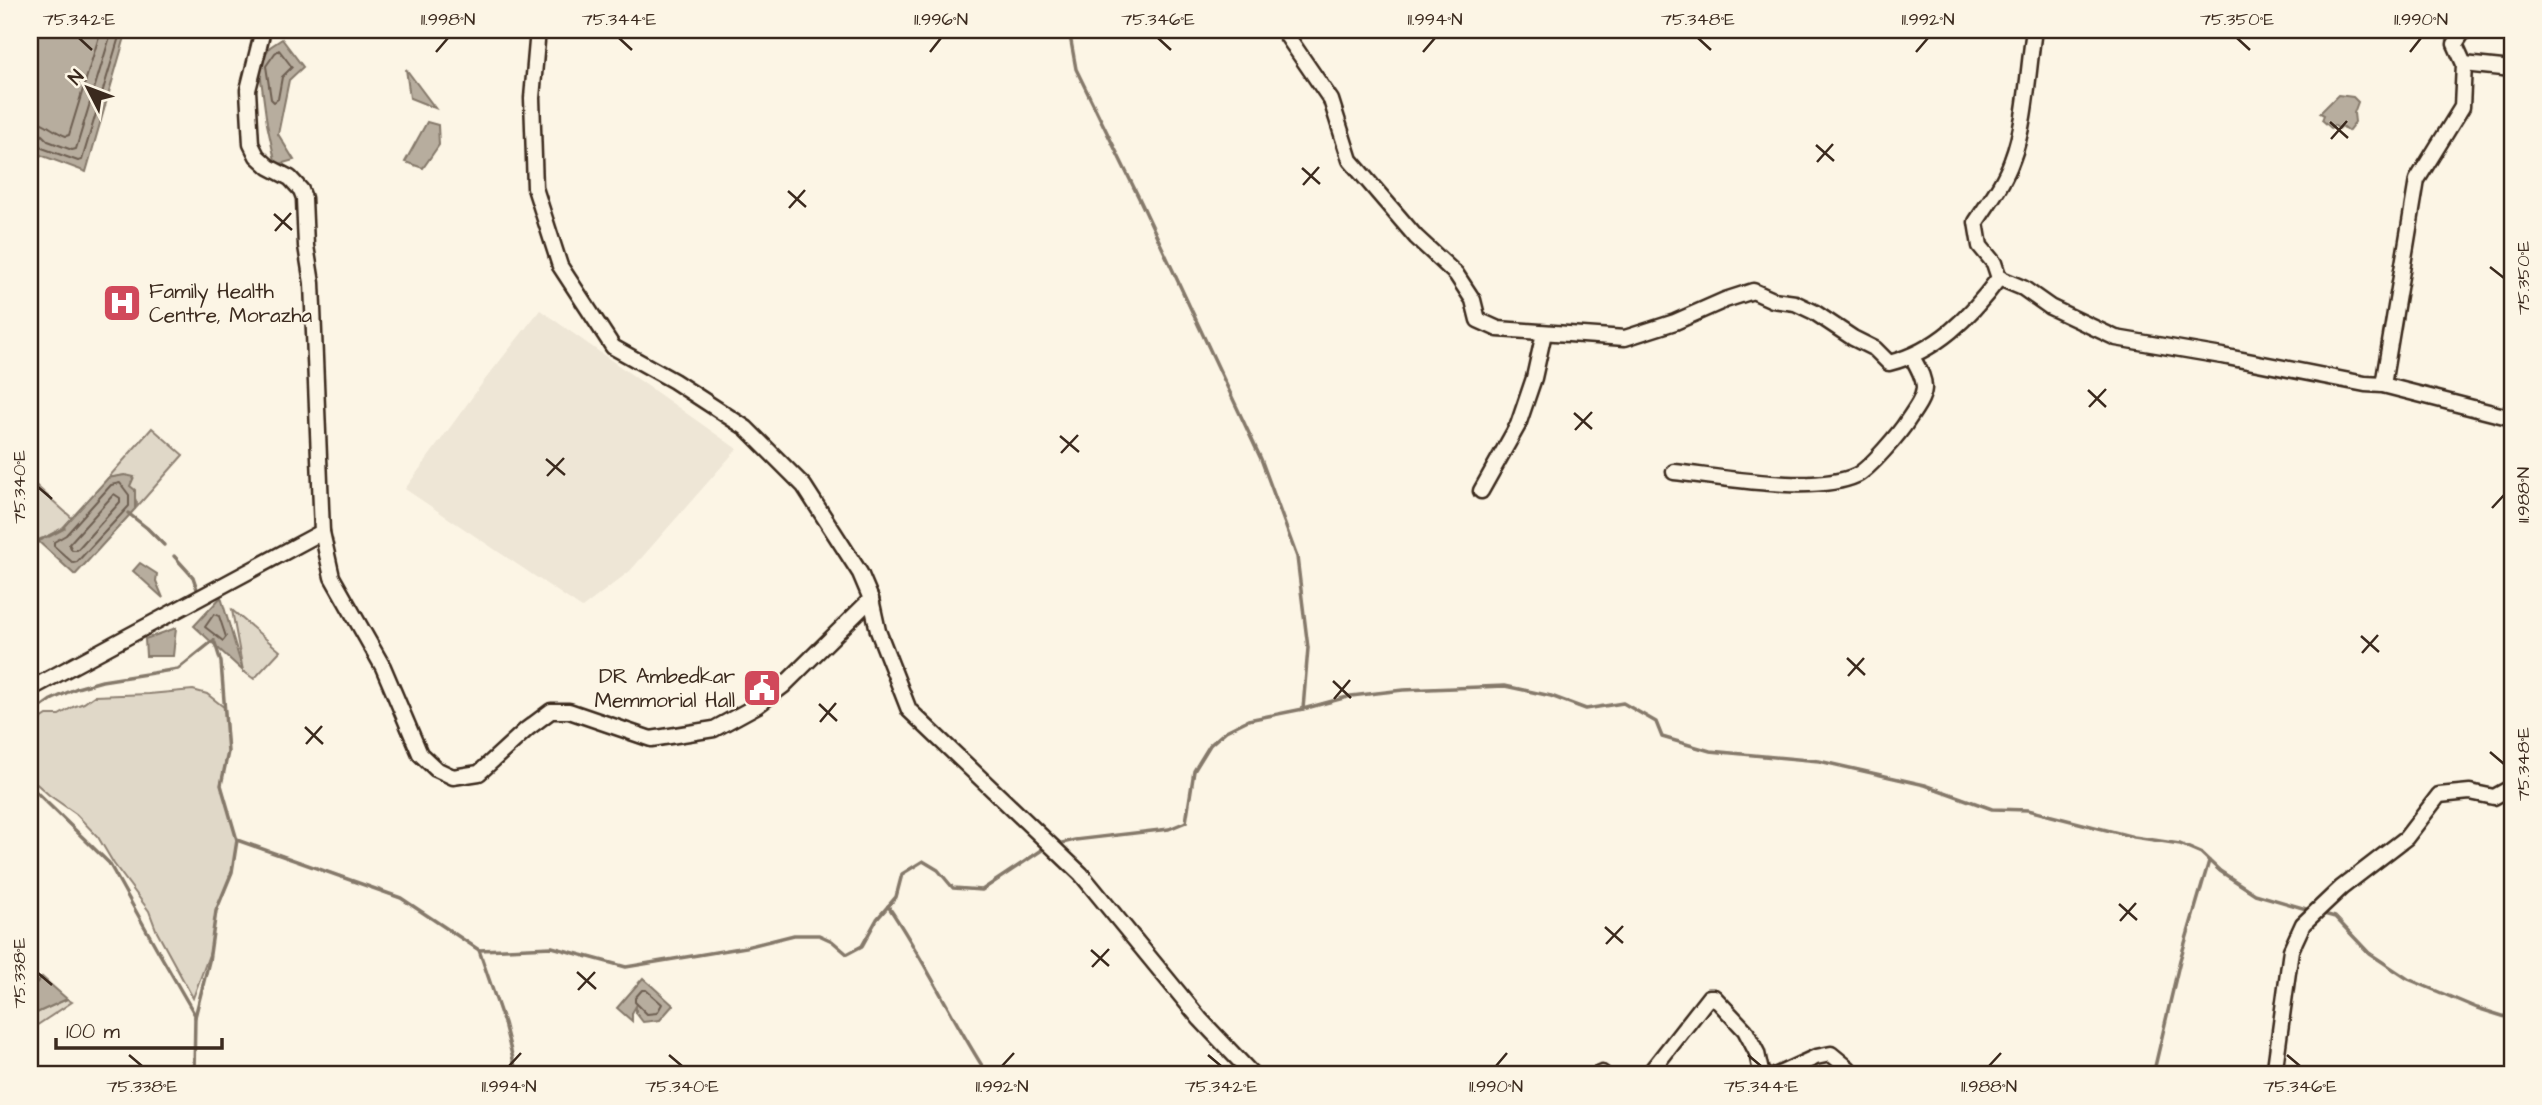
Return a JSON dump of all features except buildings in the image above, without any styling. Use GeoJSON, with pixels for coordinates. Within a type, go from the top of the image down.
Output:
{"type":"FeatureCollection","features":[{"type":"Feature","properties":{"kind":"street"},"geometry":{"type":"LineString","coordinates":[[263,30],[248,89],[251,144],[257,156],[269,167],[290,178],[301,190],[304,198],[306,246],[312,283],[322,532],[332,577],[383,667],[420,754],[436,769],[453,776],[479,773],[527,729],[551,712],[569,710],[651,739],[714,729],[758,705],[783,686],[871,599]]}},
{"type":"Feature","properties":{"kind":"street"},"geometry":{"type":"LineString","coordinates":[[538,30],[532,98],[535,188],[560,266],[613,347],[674,381],[746,428],[804,485],[860,573],[871,599],[878,631],[909,710],[1081,874],[1200,1018],[1253,1075]]}},
{"type":"Feature","properties":{"kind":"street"},"geometry":{"type":"LineString","coordinates":[[1283,30],[1331,100],[1350,160],[1416,237],[1456,274],[1473,300],[1478,320],[1498,329],[1625,338],[1754,291],[1773,300],[1795,303],[1814,312],[1875,349],[1889,363],[1912,357],[1933,346],[1976,309],[1999,278]]}},
{"type":"Feature","properties":{"kind":"street"},"geometry":{"type":"LineString","coordinates":[[2034,30],[2021,124],[2013,159],[2000,187],[1976,222],[1980,246],[1994,263],[1999,278],[2023,288],[2050,307],[2116,338],[2365,384],[2383,385],[2512,418]]}},
{"type":"Feature","properties":{"kind":"street"},"geometry":{"type":"LineString","coordinates":[[2383,385],[2417,180],[2462,107],[2464,64],[2455,44],[2464,30]]}},
{"type":"Feature","properties":{"kind":"street"},"geometry":{"type":"LineString","coordinates":[[2464,64],[2512,69]]}},
{"type":"Feature","properties":{"kind":"street"},"geometry":{"type":"LineString","coordinates":[[1480,491],[1518,425],[1534,379],[1544,332]]}},
{"type":"Feature","properties":{"kind":"street"},"geometry":{"type":"LineString","coordinates":[[1674,472],[1810,485],[1857,475],[1881,453],[1906,423],[1924,395],[1923,376],[1912,357]]}},
{"type":"Feature","properties":{"kind":"street"},"geometry":{"type":"LineString","coordinates":[[30,688],[322,532]]}},
{"type":"Feature","properties":{"kind":"street"},"geometry":{"type":"LineString","coordinates":[[2274,1075],[2291,950],[2303,924],[2341,888],[2406,838],[2439,796],[2470,792],[2494,797],[2512,786]]}},
{"type":"Feature","properties":{"kind":"street"},"geometry":{"type":"LineString","coordinates":[[1647,1075],[1709,997],[1713,997],[1745,1030],[1757,1053],[1761,1072],[1765,1075]]}},
{"type":"Feature","properties":{"kind":"street"},"geometry":{"type":"LineString","coordinates":[[1777,1075],[1816,1057],[1831,1054],[1848,1068],[1852,1075]]}},
{"type":"Feature","properties":{"kind":"street"},"geometry":{"type":"LineString","coordinates":[[1597,1075],[1604,1075]]}},
{"type":"Feature","properties":{"kind":"shaded area"},"geometry":{"type":"Polygon","coordinates":[[[540,310],[737,449],[630,571],[582,608],[405,489],[540,310]]]}},
{"type":"Feature","properties":{"kind":"shaded area"},"geometry":{"type":"Polygon","coordinates":[[[152,428],[183,455],[135,509],[137,503],[125,475],[108,478],[152,428]]]}},
{"type":"Feature","properties":{"kind":"shaded area"},"geometry":{"type":"Polygon","coordinates":[[[30,480],[72,518],[61,530],[38,541],[30,534],[30,480]]]}},
{"type":"Feature","properties":{"kind":"shaded area"},"geometry":{"type":"Polygon","coordinates":[[[232,610],[280,651],[254,679],[243,671],[232,610]]]}},
{"type":"Feature","properties":{"kind":"shaded area"},"geometry":{"type":"Polygon","coordinates":[[[193,690],[207,694],[225,708],[228,752],[221,785],[237,840],[232,872],[216,911],[210,952],[193,998],[157,932],[149,911],[114,864],[98,837],[76,814],[30,778],[30,726],[47,715],[59,715],[94,696],[193,690]]]}},
{"type":"Feature","properties":{"kind":"shaded area"},"geometry":{"type":"Polygon","coordinates":[[[67,999],[72,1002],[36,1026],[30,1019],[30,1016],[67,999]]]}},
{"type":"Feature","properties":{"kind":"water"},"geometry":{"type":"Polygon","coordinates":[[[30,30],[127,30],[86,172],[35,153],[30,138],[30,30]]]}},
{"type":"Feature","properties":{"kind":"water"},"geometry":{"type":"Polygon","coordinates":[[[282,39],[303,67],[289,80],[278,134],[294,160],[276,165],[259,64],[270,47],[282,39]]]}},
{"type":"Feature","properties":{"kind":"water"},"geometry":{"type":"Polygon","coordinates":[[[406,69],[435,108],[410,98],[406,69]]]}},
{"type":"Feature","properties":{"kind":"water"},"geometry":{"type":"Polygon","coordinates":[[[2338,95],[2353,97],[2358,102],[2354,113],[2355,122],[2348,131],[2342,126],[2339,129],[2334,125],[2331,128],[2322,120],[2324,115],[2320,113],[2338,95]]]}},
{"type":"Feature","properties":{"kind":"water"},"geometry":{"type":"Polygon","coordinates":[[[427,122],[438,125],[439,145],[423,168],[405,162],[427,122]]]}},
{"type":"Feature","properties":{"kind":"water"},"geometry":{"type":"Polygon","coordinates":[[[125,475],[134,477],[130,486],[135,490],[135,509],[75,575],[38,541],[61,530],[108,478],[125,475]]]}},
{"type":"Feature","properties":{"kind":"water"},"geometry":{"type":"Polygon","coordinates":[[[140,563],[157,574],[156,581],[163,598],[133,571],[140,563]]]}},
{"type":"Feature","properties":{"kind":"water"},"geometry":{"type":"Polygon","coordinates":[[[221,597],[243,671],[194,626],[221,597]]]}},
{"type":"Feature","properties":{"kind":"water"},"geometry":{"type":"Polygon","coordinates":[[[176,628],[173,656],[146,656],[145,639],[176,628]]]}},
{"type":"Feature","properties":{"kind":"water"},"geometry":{"type":"Polygon","coordinates":[[[42,977],[67,999],[30,1016],[30,990],[42,977]]]}},
{"type":"Feature","properties":{"kind":"water"},"geometry":{"type":"Polygon","coordinates":[[[643,978],[673,1005],[660,1020],[643,1022],[636,1013],[636,1006],[632,1021],[617,1008],[643,978]]]}},
{"type":"Feature","properties":{"kind":"waterway"},"geometry":{"type":"LineString","coordinates":[[1069,30],[1076,69],[1261,459],[1297,557],[1308,648],[1303,709]]}},
{"type":"Feature","properties":{"kind":"waterway"},"geometry":{"type":"LineString","coordinates":[[128,513],[164,545]]}},
{"type":"Feature","properties":{"kind":"waterway"},"geometry":{"type":"LineString","coordinates":[[49,536],[64,528]]}},
{"type":"Feature","properties":{"kind":"waterway"},"geometry":{"type":"LineString","coordinates":[[30,544],[42,539]]}},
{"type":"Feature","properties":{"kind":"waterway"},"geometry":{"type":"LineString","coordinates":[[174,556],[193,577],[198,592]]}},
{"type":"Feature","properties":{"kind":"waterway"},"geometry":{"type":"LineString","coordinates":[[30,715],[51,700],[77,688],[102,681],[178,669],[214,640]]}},
{"type":"Feature","properties":{"kind":"waterway"},"geometry":{"type":"LineString","coordinates":[[215,643],[221,662],[228,752],[221,785],[237,840],[401,898],[479,950],[552,947],[626,967],[746,947],[794,935],[819,935],[832,941],[847,954],[862,946],[877,919],[896,897],[902,874],[923,861],[938,870],[953,888],[982,890],[1042,850]]}},
{"type":"Feature","properties":{"kind":"waterway"},"geometry":{"type":"LineString","coordinates":[[1062,843],[1169,829],[1186,822],[1194,771],[1210,745],[1226,731],[1248,720],[1351,696],[1403,690],[1505,686],[1551,696],[1586,709],[1623,703],[1656,722],[1662,737],[1710,751],[1819,761],[1925,785],[1992,809],[2028,810],[2134,837],[2180,844],[2201,853],[2220,871],[2255,894],[2313,911]]}},
{"type":"Feature","properties":{"kind":"waterway"},"geometry":{"type":"LineString","coordinates":[[30,786],[109,863],[195,1015],[194,1075]]}},
{"type":"Feature","properties":{"kind":"waterway"},"geometry":{"type":"LineString","coordinates":[[195,1017],[209,961],[216,911],[232,872],[237,840]]}},
{"type":"Feature","properties":{"kind":"waterway"},"geometry":{"type":"LineString","coordinates":[[2153,1075],[2180,960],[2209,861]]}},
{"type":"Feature","properties":{"kind":"waterway"},"geometry":{"type":"LineString","coordinates":[[888,906],[988,1075]]}},
{"type":"Feature","properties":{"kind":"waterway"},"geometry":{"type":"LineString","coordinates":[[2320,913],[2335,917],[2369,953],[2408,979],[2477,1008],[2512,1019]]}},
{"type":"Feature","properties":{"kind":"waterway"},"geometry":{"type":"LineString","coordinates":[[479,950],[504,1023],[517,1075]]}},
{"type":"Feature","properties":{"kind":"place","name":"Family Health Centre, Morazha"},"geometry":{"type":"Point","coordinates":[122,303]}},
{"type":"Feature","properties":{"kind":"place","name":"DR Ambedkar Memmorial Hall"},"geometry":{"type":"Point","coordinates":[762,688]}}]}
